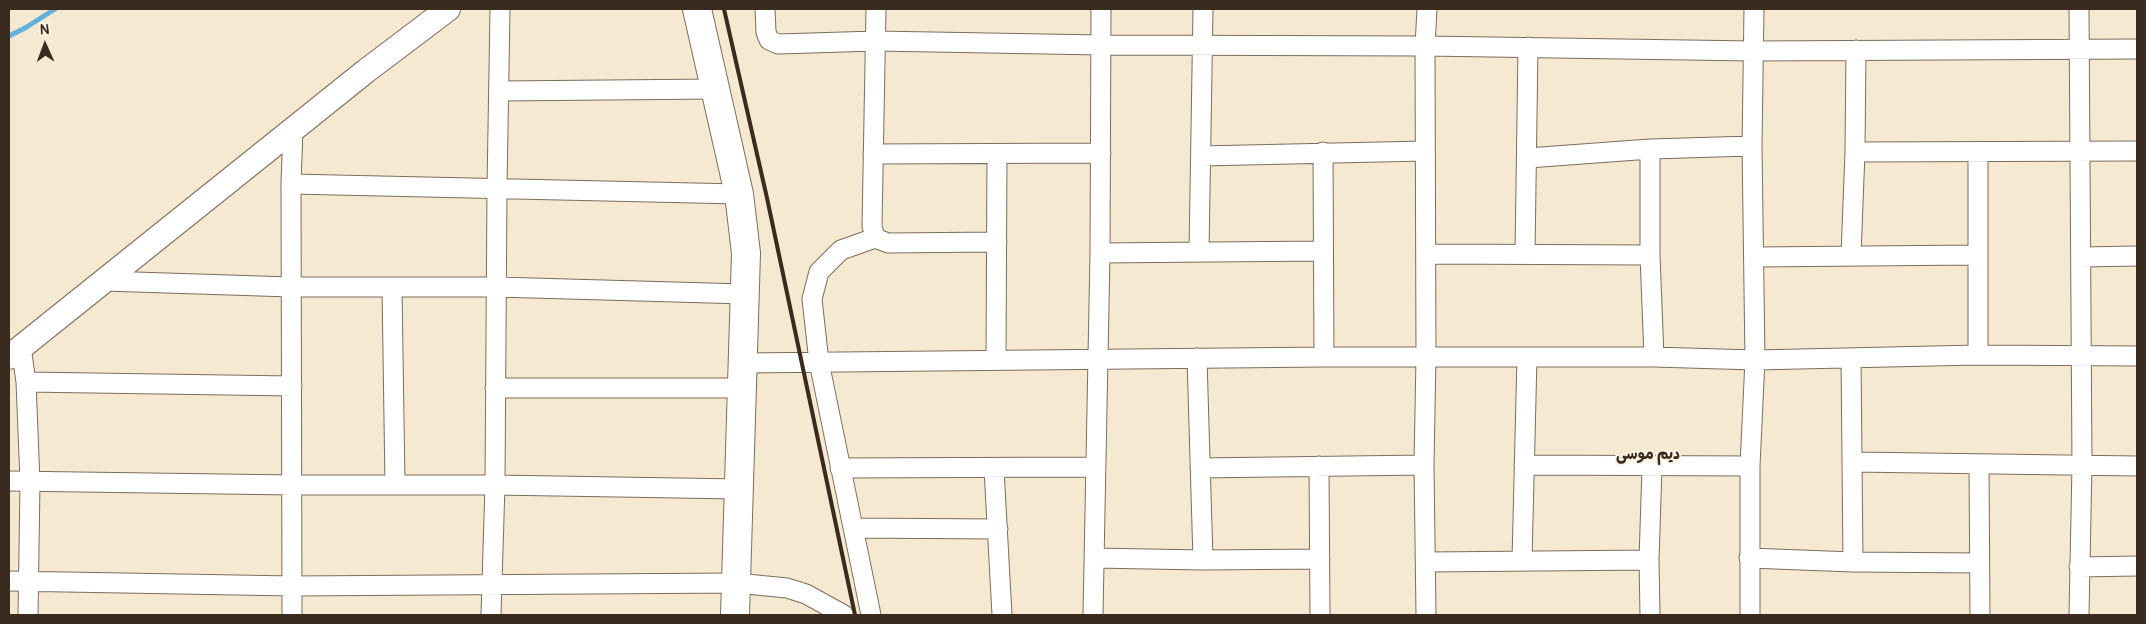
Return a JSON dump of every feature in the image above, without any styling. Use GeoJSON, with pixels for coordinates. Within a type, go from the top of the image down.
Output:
{"type":"FeatureCollection","features":[{"type":"Feature","properties":{"kind":"main road"},"geometry":{"type":"LineString","coordinates":[[697,9],[739,194],[746,253],[735,615]]}},
{"type":"Feature","properties":{"kind":"street"},"geometry":{"type":"LineString","coordinates":[[28,615],[30,482],[26,382],[15,352],[293,129],[448,9]]}},
{"type":"Feature","properties":{"kind":"street"},"geometry":{"type":"LineString","coordinates":[[491,615],[495,485],[500,9]]}},
{"type":"Feature","properties":{"kind":"street"},"geometry":{"type":"LineString","coordinates":[[765,9],[768,40],[778,44],[876,41],[1754,51],[2137,49]]}},
{"type":"Feature","properties":{"kind":"street"},"geometry":{"type":"LineString","coordinates":[[875,238],[872,226],[876,9]]}},
{"type":"Feature","properties":{"kind":"street"},"geometry":{"type":"LineString","coordinates":[[1093,615],[1100,253],[1101,9]]}},
{"type":"Feature","properties":{"kind":"street"},"geometry":{"type":"LineString","coordinates":[[1199,252],[1203,9]]}},
{"type":"Feature","properties":{"kind":"street"},"geometry":{"type":"LineString","coordinates":[[1426,615],[1424,465],[1427,254],[1425,46],[1427,9]]}},
{"type":"Feature","properties":{"kind":"street"},"geometry":{"type":"LineString","coordinates":[[1750,615],[1750,466],[1755,360],[1752,146],[1754,9]]}},
{"type":"Feature","properties":{"kind":"street"},"geometry":{"type":"LineString","coordinates":[[2079,9],[2082,465],[2079,615]]}},
{"type":"Feature","properties":{"kind":"street"},"geometry":{"type":"LineString","coordinates":[[1525,254],[1528,158],[1528,47]]}},
{"type":"Feature","properties":{"kind":"street"},"geometry":{"type":"LineString","coordinates":[[1851,255],[1856,50]]}},
{"type":"Feature","properties":{"kind":"street"},"geometry":{"type":"LineString","coordinates":[[500,91],[715,89]]}},
{"type":"Feature","properties":{"kind":"street"},"geometry":{"type":"LineString","coordinates":[[292,615],[291,184],[293,129]]}},
{"type":"Feature","properties":{"kind":"street"},"geometry":{"type":"LineString","coordinates":[[1528,158],[1650,149],[1752,146]]}},
{"type":"Feature","properties":{"kind":"street"},"geometry":{"type":"LineString","coordinates":[[1650,149],[1650,255],[1654,357]]}},
{"type":"Feature","properties":{"kind":"street"},"geometry":{"type":"LineString","coordinates":[[1201,156],[1425,151]]}},
{"type":"Feature","properties":{"kind":"street"},"geometry":{"type":"LineString","coordinates":[[1855,152],[2137,151]]}},
{"type":"Feature","properties":{"kind":"street"},"geometry":{"type":"LineString","coordinates":[[1323,152],[1324,357]]}},
{"type":"Feature","properties":{"kind":"street"},"geometry":{"type":"LineString","coordinates":[[874,154],[1101,153]]}},
{"type":"Feature","properties":{"kind":"street"},"geometry":{"type":"LineString","coordinates":[[1978,153],[1976,255],[1978,355]]}},
{"type":"Feature","properties":{"kind":"street"},"geometry":{"type":"LineString","coordinates":[[996,360],[997,154]]}},
{"type":"Feature","properties":{"kind":"street"},"geometry":{"type":"LineString","coordinates":[[291,184],[739,194]]}},
{"type":"Feature","properties":{"kind":"street"},"geometry":{"type":"LineString","coordinates":[[871,615],[819,362],[812,299],[819,272],[841,250],[875,238],[888,243],[997,242]]}},
{"type":"Feature","properties":{"kind":"street"},"geometry":{"type":"LineString","coordinates":[[1100,253],[1322,251]]}},
{"type":"Feature","properties":{"kind":"street"},"geometry":{"type":"LineString","coordinates":[[1427,254],[1650,255]]}},
{"type":"Feature","properties":{"kind":"street"},"geometry":{"type":"LineString","coordinates":[[1754,257],[1976,255]]}},
{"type":"Feature","properties":{"kind":"street"},"geometry":{"type":"LineString","coordinates":[[2081,257],[2137,256]]}},
{"type":"Feature","properties":{"kind":"street"},"geometry":{"type":"LineString","coordinates":[[104,281],[291,287],[497,287],[745,294]]}},
{"type":"Feature","properties":{"kind":"street"},"geometry":{"type":"LineString","coordinates":[[392,287],[395,485]]}},
{"type":"Feature","properties":{"kind":"street"},"geometry":{"type":"LineString","coordinates":[[496,388],[742,376],[819,362],[1098,358],[1654,357],[1755,360],[1978,355],[2137,356]]}},
{"type":"Feature","properties":{"kind":"street"},"geometry":{"type":"LineString","coordinates":[[1522,560],[1527,357]]}},
{"type":"Feature","properties":{"kind":"street"},"geometry":{"type":"LineString","coordinates":[[1197,358],[1203,560]]}},
{"type":"Feature","properties":{"kind":"street"},"geometry":{"type":"LineString","coordinates":[[1852,358],[1853,562]]}},
{"type":"Feature","properties":{"kind":"street"},"geometry":{"type":"LineString","coordinates":[[26,382],[292,386]]}},
{"type":"Feature","properties":{"kind":"street"},"geometry":{"type":"LineString","coordinates":[[1853,462],[2137,466]]}},
{"type":"Feature","properties":{"kind":"street"},"geometry":{"type":"LineString","coordinates":[[1979,464],[1980,615]]}},
{"type":"Feature","properties":{"kind":"street"},"geometry":{"type":"LineString","coordinates":[[1200,468],[1424,465]]}},
{"type":"Feature","properties":{"kind":"street"},"geometry":{"type":"LineString","coordinates":[[1524,465],[1750,466]]}},
{"type":"Feature","properties":{"kind":"street"},"geometry":{"type":"LineString","coordinates":[[1319,466],[1320,615]]}},
{"type":"Feature","properties":{"kind":"street"},"geometry":{"type":"LineString","coordinates":[[840,468],[994,469],[1095,467]]}},
{"type":"Feature","properties":{"kind":"street"},"geometry":{"type":"LineString","coordinates":[[1650,615],[1649,560],[1652,467]]}},
{"type":"Feature","properties":{"kind":"street"},"geometry":{"type":"LineString","coordinates":[[994,469],[1002,615]]}},
{"type":"Feature","properties":{"kind":"street"},"geometry":{"type":"LineString","coordinates":[[9,481],[739,489]]}},
{"type":"Feature","properties":{"kind":"street"},"geometry":{"type":"LineString","coordinates":[[853,528],[998,528]]}},
{"type":"Feature","properties":{"kind":"street"},"geometry":{"type":"LineString","coordinates":[[1094,558],[1203,560],[1320,559]]}},
{"type":"Feature","properties":{"kind":"street"},"geometry":{"type":"LineString","coordinates":[[1749,558],[1853,562],[1979,563]]}},
{"type":"Feature","properties":{"kind":"street"},"geometry":{"type":"LineString","coordinates":[[1426,562],[1649,560]]}},
{"type":"Feature","properties":{"kind":"street"},"geometry":{"type":"LineString","coordinates":[[2079,567],[2137,566]]}},
{"type":"Feature","properties":{"kind":"street"},"geometry":{"type":"LineString","coordinates":[[9,581],[293,586],[736,584],[787,588],[806,594],[823,609],[844,615]]}},
{"type":"Feature","properties":{"kind":"waterway"},"geometry":{"type":"LineString","coordinates":[[9,36],[55,9]]}},
{"type":"Feature","properties":{"kind":"railway"},"geometry":{"type":"LineString","coordinates":[[724,9],[767,198],[855,615]]}},
{"type":"Feature","properties":{"kind":"district","name":"ديم موسى"},"geometry":{"type":"Point","coordinates":[1648,455]}}]}
